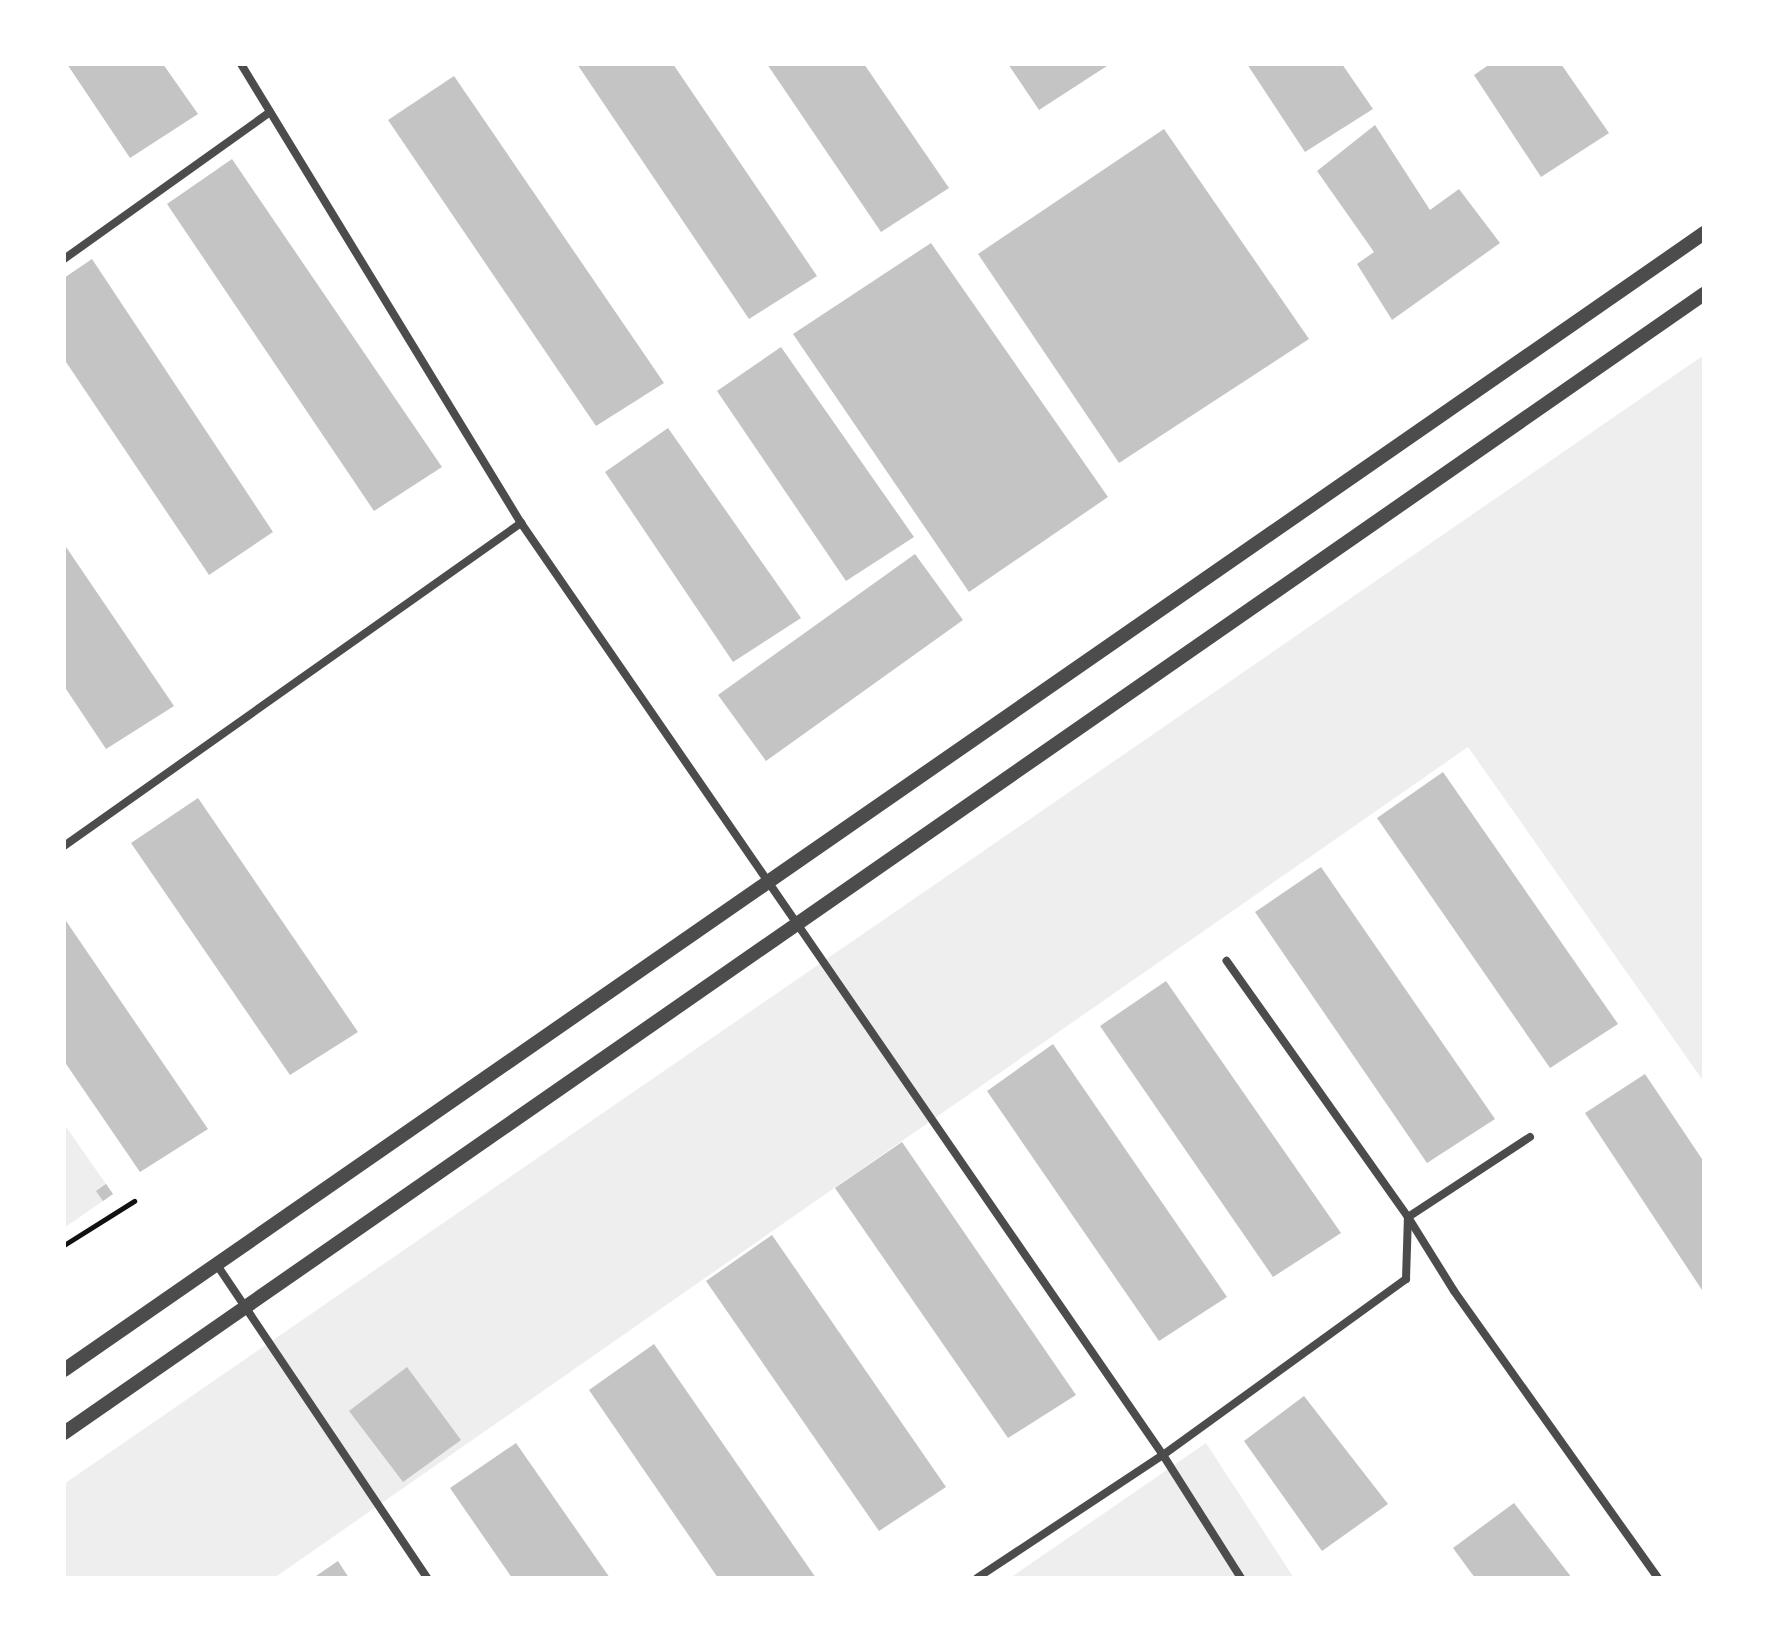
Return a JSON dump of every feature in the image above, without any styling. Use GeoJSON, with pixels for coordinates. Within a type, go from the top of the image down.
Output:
{"type":"FeatureCollection","features":[{"type":"Feature","properties":{"kind":"street"},"geometry":{"type":"LineString","coordinates":[[241,64],[521,523],[1163,1455],[1241,1578]]}},
{"type":"Feature","properties":{"kind":"street"},"geometry":{"type":"LineString","coordinates":[[64,259],[270,112]]}},
{"type":"Feature","properties":{"kind":"street"},"geometry":{"type":"LineString","coordinates":[[64,1370],[1704,233]]}},
{"type":"Feature","properties":{"kind":"street"},"geometry":{"type":"LineString","coordinates":[[64,1433],[1704,294]]}},
{"type":"Feature","properties":{"kind":"street"},"geometry":{"type":"LineString","coordinates":[[64,846],[521,523]]}},
{"type":"Feature","properties":{"kind":"street"},"geometry":{"type":"LineString","coordinates":[[1227,961],[1408,1217],[1454,1291],[1658,1578]]}},
{"type":"Feature","properties":{"kind":"street"},"geometry":{"type":"LineString","coordinates":[[1408,1217],[1530,1137]]}},
{"type":"Feature","properties":{"kind":"street"},"geometry":{"type":"LineString","coordinates":[[977,1578],[1163,1455],[1406,1279],[1408,1217]]}},
{"type":"Feature","properties":{"kind":"street"},"geometry":{"type":"LineString","coordinates":[[217,1265],[427,1578]]}},
{"type":"Feature","properties":{"kind":"path"},"geometry":{"type":"LineString","coordinates":[[64,1245],[134,1201]]}},
{"type":"Feature","properties":{"kind":"shaded area"},"geometry":{"type":"Polygon","coordinates":[[[1704,355],[1704,1082],[1468,747],[274,1578],[64,1578],[64,1484],[1704,355]]]}},
{"type":"Feature","properties":{"kind":"shaded area"},"geometry":{"type":"Polygon","coordinates":[[[64,1124],[113,1194],[64,1228],[64,1124]]]}},
{"type":"Feature","properties":{"kind":"shaded area"},"geometry":{"type":"Polygon","coordinates":[[[1206,1443],[1294,1578],[1010,1578],[1206,1443]]]}},
{"type":"Feature","properties":{"kind":"building"},"geometry":{"type":"Polygon","coordinates":[[[67,64],[163,64],[198,114],[130,158],[67,64]]]}},
{"type":"Feature","properties":{"kind":"building"},"geometry":{"type":"Polygon","coordinates":[[[577,64],[673,64],[817,276],[749,319],[577,64]]]}},
{"type":"Feature","properties":{"kind":"building"},"geometry":{"type":"Polygon","coordinates":[[[767,64],[864,64],[949,188],[881,232],[767,64]]]}},
{"type":"Feature","properties":{"kind":"building"},"geometry":{"type":"Polygon","coordinates":[[[1008,64],[1110,64],[1039,110],[1008,64]]]}},
{"type":"Feature","properties":{"kind":"building"},"geometry":{"type":"Polygon","coordinates":[[[1247,64],[1342,64],[1373,109],[1305,152],[1247,64]]]}},
{"type":"Feature","properties":{"kind":"building"},"geometry":{"type":"Polygon","coordinates":[[[1490,64],[1561,64],[1609,133],[1541,177],[1474,75],[1490,64]]]}},
{"type":"Feature","properties":{"kind":"building"},"geometry":{"type":"Polygon","coordinates":[[[454,76],[664,383],[596,426],[388,120],[454,76]]]}},
{"type":"Feature","properties":{"kind":"building"},"geometry":{"type":"Polygon","coordinates":[[[1375,125],[1430,210],[1459,189],[1500,243],[1392,320],[1357,264],[1374,252],[1317,171],[1375,125]]]}},
{"type":"Feature","properties":{"kind":"building"},"geometry":{"type":"Polygon","coordinates":[[[1164,129],[1309,339],[1119,463],[978,254],[1164,129]]]}},
{"type":"Feature","properties":{"kind":"building"},"geometry":{"type":"Polygon","coordinates":[[[232,159],[442,467],[374,511],[167,204],[232,159]]]}},
{"type":"Feature","properties":{"kind":"building"},"geometry":{"type":"Polygon","coordinates":[[[931,243],[1108,497],[969,592],[793,334],[931,243]]]}},
{"type":"Feature","properties":{"kind":"building"},"geometry":{"type":"Polygon","coordinates":[[[92,259],[273,532],[209,575],[64,359],[64,278],[92,259]]]}},
{"type":"Feature","properties":{"kind":"building"},"geometry":{"type":"Polygon","coordinates":[[[781,347],[914,537],[846,581],[717,391],[781,347]]]}},
{"type":"Feature","properties":{"kind":"building"},"geometry":{"type":"Polygon","coordinates":[[[668,428],[801,618],[733,662],[605,472],[668,428]]]}},
{"type":"Feature","properties":{"kind":"building"},"geometry":{"type":"Polygon","coordinates":[[[64,544],[174,706],[106,749],[64,686],[64,544]]]}},
{"type":"Feature","properties":{"kind":"building"},"geometry":{"type":"Polygon","coordinates":[[[915,554],[963,620],[766,761],[718,695],[915,554]]]}},
{"type":"Feature","properties":{"kind":"building"},"geometry":{"type":"Polygon","coordinates":[[[1443,772],[1618,1024],[1550,1068],[1377,818],[1443,772]]]}},
{"type":"Feature","properties":{"kind":"building"},"geometry":{"type":"Polygon","coordinates":[[[198,798],[358,1032],[290,1075],[131,843],[198,798]]]}},
{"type":"Feature","properties":{"kind":"building"},"geometry":{"type":"Polygon","coordinates":[[[1321,867],[1495,1119],[1427,1163],[1255,912],[1321,867]]]}},
{"type":"Feature","properties":{"kind":"building"},"geometry":{"type":"Polygon","coordinates":[[[64,918],[208,1129],[140,1172],[64,1061],[64,918]]]}},
{"type":"Feature","properties":{"kind":"building"},"geometry":{"type":"Polygon","coordinates":[[[1166,981],[1341,1233],[1273,1277],[1100,1026],[1166,981]]]}},
{"type":"Feature","properties":{"kind":"building"},"geometry":{"type":"Polygon","coordinates":[[[1053,1044],[1227,1297],[1159,1341],[987,1091],[1053,1044]]]}},
{"type":"Feature","properties":{"kind":"building"},"geometry":{"type":"Polygon","coordinates":[[[1645,1074],[1704,1162],[1704,1293],[1585,1113],[1645,1074]]]}},
{"type":"Feature","properties":{"kind":"building"},"geometry":{"type":"Polygon","coordinates":[[[902,1142],[1076,1395],[1008,1438],[835,1188],[902,1142]]]}},
{"type":"Feature","properties":{"kind":"building"},"geometry":{"type":"Polygon","coordinates":[[[106,1184],[113,1194],[103,1201],[96,1191],[106,1184]]]}},
{"type":"Feature","properties":{"kind":"building"},"geometry":{"type":"Polygon","coordinates":[[[772,1235],[946,1487],[879,1531],[706,1281],[772,1235]]]}},
{"type":"Feature","properties":{"kind":"building"},"geometry":{"type":"Polygon","coordinates":[[[654,1344],[816,1578],[718,1578],[589,1390],[654,1344]]]}},
{"type":"Feature","properties":{"kind":"building"},"geometry":{"type":"Polygon","coordinates":[[[407,1367],[461,1440],[403,1482],[349,1411],[407,1367]]]}},
{"type":"Feature","properties":{"kind":"building"},"geometry":{"type":"Polygon","coordinates":[[[1304,1396],[1388,1504],[1322,1551],[1244,1441],[1304,1396]]]}},
{"type":"Feature","properties":{"kind":"building"},"geometry":{"type":"Polygon","coordinates":[[[516,1443],[610,1578],[512,1578],[450,1488],[516,1443]]]}},
{"type":"Feature","properties":{"kind":"building"},"geometry":{"type":"Polygon","coordinates":[[[1514,1503],[1572,1578],[1475,1578],[1453,1548],[1514,1503]]]}},
{"type":"Feature","properties":{"kind":"building"},"geometry":{"type":"Polygon","coordinates":[[[338,1561],[349,1578],[313,1578],[338,1561]]]}}]}
